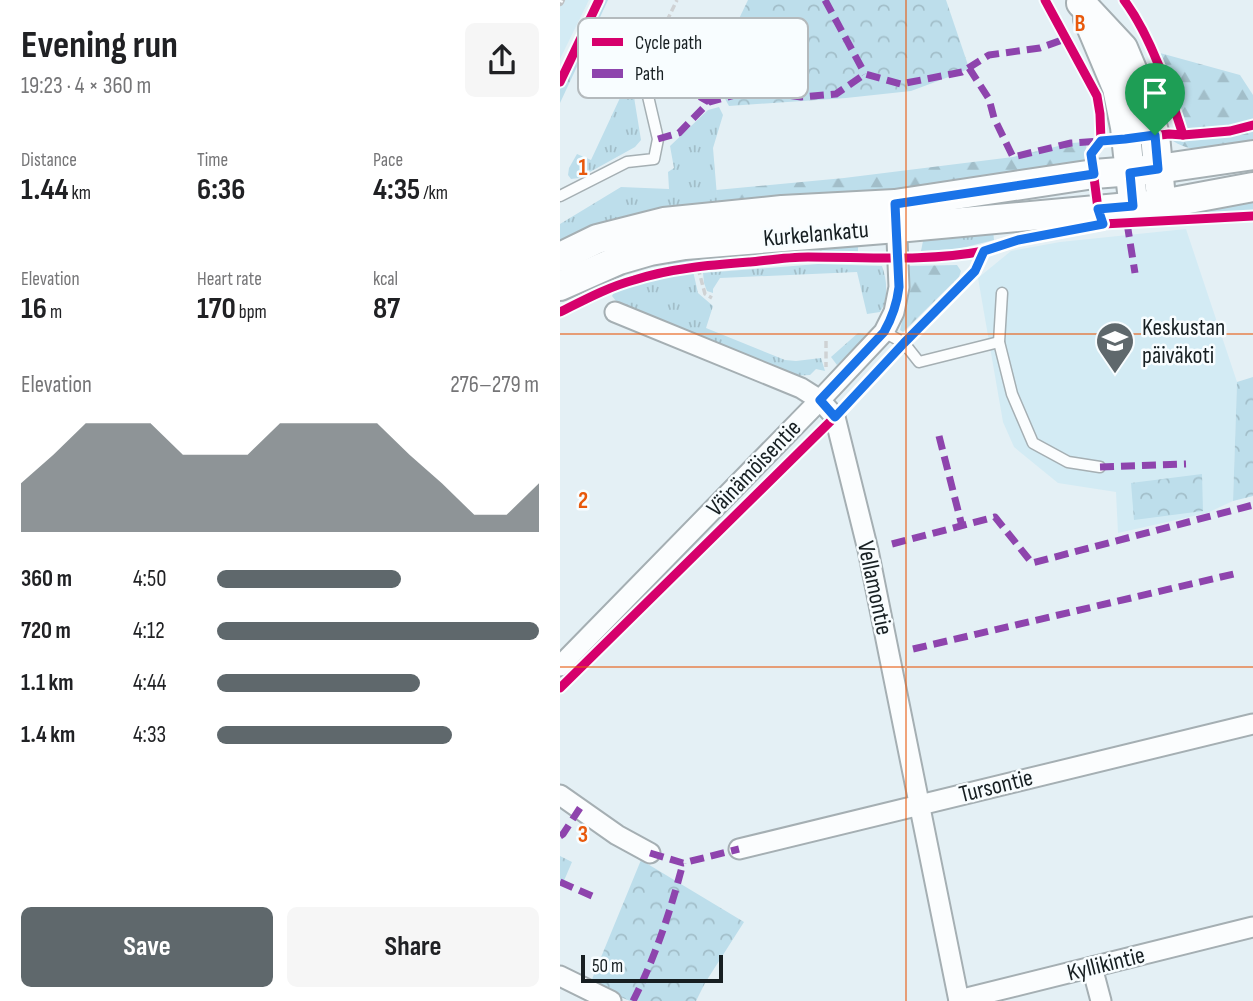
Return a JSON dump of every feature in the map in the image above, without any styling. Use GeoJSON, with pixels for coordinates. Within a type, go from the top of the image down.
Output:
{"type":"FeatureCollection","features":[{"type":"Feature","properties":{"kind":"street"},"geometry":{"type":"LineString","coordinates":[[1081,1],[1123,48],[1144,98],[1155,135],[1162,204]]}},
{"type":"Feature","properties":{"kind":"street"},"geometry":{"type":"LineString","coordinates":[[1081,1],[1117,88],[1125,127],[1133,206]]}},
{"type":"Feature","properties":{"kind":"street","name":"Kurkelankatu"},"geometry":{"type":"LineString","coordinates":[[561,277],[650,251],[896,216],[1081,176],[1130,173],[1253,155]]}},
{"type":"Feature","properties":{"kind":"street","name":"Kurkelankatu"},"geometry":{"type":"LineString","coordinates":[[896,216],[1162,204],[1253,187]]}},
{"type":"Feature","properties":{"kind":"street","name":"Väinämöisentie"},"geometry":{"type":"LineString","coordinates":[[560,666],[884,332],[890,322],[899,287],[896,216]]}},
{"type":"Feature","properties":{"kind":"street","name":"Vellamontie"},"geometry":{"type":"LineString","coordinates":[[615,312],[801,388],[820,400],[835,417],[868,550],[959,1001]]}},
{"type":"Feature","properties":{"kind":"street","name":"Tursontie"},"geometry":{"type":"LineString","coordinates":[[739,849],[1253,724]]}},
{"type":"Feature","properties":{"kind":"street"},"geometry":{"type":"LineString","coordinates":[[560,795],[617,835],[650,853]]}},
{"type":"Feature","properties":{"kind":"street","name":"Kyllikintie"},"geometry":{"type":"LineString","coordinates":[[959,1001],[1253,927]]}},
{"type":"Feature","properties":{"kind":"street"},"geometry":{"type":"LineString","coordinates":[[1093,967],[1101,1001]]}},
{"type":"Feature","properties":{"kind":"street"},"geometry":{"type":"LineString","coordinates":[[560,976],[600,999]]}},
{"type":"Feature","properties":{"kind":"lane"},"geometry":{"type":"LineString","coordinates":[[560,196],[627,162],[654,159],[658,139],[648,98]]}},
{"type":"Feature","properties":{"kind":"lane"},"geometry":{"type":"LineString","coordinates":[[1002,293],[999,342],[1012,394],[1033,443],[1068,462],[1100,467]]}},
{"type":"Feature","properties":{"kind":"lane"},"geometry":{"type":"LineString","coordinates":[[884,332],[904,343],[919,362],[999,342]]}},
{"type":"Feature","properties":{"kind":"path"},"geometry":{"type":"LineString","coordinates":[[668,18],[677,0]]}},
{"type":"Feature","properties":{"kind":"path"},"geometry":{"type":"LineString","coordinates":[[686,269],[703,267],[705,294],[712,298]]}},
{"type":"Feature","properties":{"kind":"path"},"geometry":{"type":"LineString","coordinates":[[826,341],[826,372]]}},
{"type":"Feature","properties":{"kind":"shaded area"},"geometry":{"type":"Polygon","coordinates":[[[560,0],[589,0],[578,18],[560,59],[560,0]]]}},
{"type":"Feature","properties":{"kind":"shaded area","name":"Keskustan päiväkoti"},"geometry":{"type":"Polygon","coordinates":[[[1186,229],[1237,382],[1233,501],[1207,513],[1118,533],[1116,492],[1058,483],[1014,447],[1003,422],[978,278],[1011,251],[1060,242],[1186,229]]]}},
{"type":"Feature","properties":{"kind":"green space"},"geometry":{"type":"Polygon","coordinates":[[[603,0],[608,0],[600,18],[594,18],[603,0]]]}},
{"type":"Feature","properties":{"kind":"green space"},"geometry":{"type":"Polygon","coordinates":[[[748,0],[946,0],[969,68],[911,91],[729,106],[725,98],[808,98],[808,18],[739,18],[748,0]]]}},
{"type":"Feature","properties":{"kind":"green space"},"geometry":{"type":"Polygon","coordinates":[[[578,52],[578,64],[560,103],[560,89],[578,52]]]}},
{"type":"Feature","properties":{"kind":"green space"},"geometry":{"type":"Polygon","coordinates":[[[1160,53],[1240,75],[1253,95],[1253,121],[1186,131],[1160,53]]]}},
{"type":"Feature","properties":{"kind":"green space"},"geometry":{"type":"Polygon","coordinates":[[[620,98],[634,98],[641,140],[635,147],[579,178],[571,179],[568,175],[569,168],[577,154],[591,160],[620,98]]]}},
{"type":"Feature","properties":{"kind":"green space"},"geometry":{"type":"Polygon","coordinates":[[[719,107],[723,115],[713,148],[718,208],[560,246],[560,224],[621,187],[669,189],[668,172],[674,168],[670,146],[708,110],[719,107]]]}},
{"type":"Feature","properties":{"kind":"green space"},"geometry":{"type":"Polygon","coordinates":[[[1253,130],[1253,139],[1210,149],[1190,148],[1170,139],[1231,135],[1253,130]]]}},
{"type":"Feature","properties":{"kind":"green space"},"geometry":{"type":"Polygon","coordinates":[[[1086,142],[1087,167],[877,194],[718,208],[716,190],[844,178],[1013,157],[1086,142]]]}},
{"type":"Feature","properties":{"kind":"green space"},"geometry":{"type":"Polygon","coordinates":[[[1253,200],[1253,213],[1179,218],[1179,212],[1253,200]]]}},
{"type":"Feature","properties":{"kind":"green space"},"geometry":{"type":"Polygon","coordinates":[[[993,230],[994,240],[958,249],[921,251],[923,241],[934,235],[993,230]]]}},
{"type":"Feature","properties":{"kind":"green space"},"geometry":{"type":"Polygon","coordinates":[[[858,242],[858,252],[763,254],[668,265],[666,260],[858,242]]]}},
{"type":"Feature","properties":{"kind":"green space"},"geometry":{"type":"Polygon","coordinates":[[[818,264],[882,266],[886,289],[880,312],[867,314],[857,272],[720,278],[713,293],[707,291],[704,283],[703,273],[818,264]]]}},
{"type":"Feature","properties":{"kind":"green space"},"geometry":{"type":"Polygon","coordinates":[[[957,265],[961,271],[959,277],[903,332],[900,330],[908,297],[908,266],[957,265]]]}},
{"type":"Feature","properties":{"kind":"green space"},"geometry":{"type":"Polygon","coordinates":[[[693,271],[698,293],[713,306],[706,328],[785,360],[821,358],[825,371],[816,369],[810,375],[790,376],[616,301],[612,296],[615,291],[657,278],[693,271]]]}},
{"type":"Feature","properties":{"kind":"green space"},"geometry":{"type":"Polygon","coordinates":[[[858,333],[866,336],[837,365],[831,357],[858,333]]]}},
{"type":"Feature","properties":{"kind":"green space"},"geometry":{"type":"Polygon","coordinates":[[[1253,377],[1253,496],[1233,501],[1237,382],[1253,377]]]}},
{"type":"Feature","properties":{"kind":"green space"},"geometry":{"type":"Polygon","coordinates":[[[1202,474],[1203,511],[1134,520],[1131,483],[1202,474]]]}},
{"type":"Feature","properties":{"kind":"green space"},"geometry":{"type":"Polygon","coordinates":[[[560,856],[572,862],[563,883],[560,882],[560,856]]]}},
{"type":"Feature","properties":{"kind":"green space"},"geometry":{"type":"Polygon","coordinates":[[[641,860],[744,922],[696,1001],[630,1001],[590,984],[641,860]]]}},
{"type":"Feature","properties":{"kind":"marked path"},"geometry":{"type":"LineString","coordinates":[[825,0],[865,74]]}},
{"type":"Feature","properties":{"kind":"marked path"},"geometry":{"type":"LineString","coordinates":[[808,96],[836,94],[865,74],[901,84],[962,72],[989,55],[1040,48],[1065,39]]}},
{"type":"Feature","properties":{"kind":"marked path"},"geometry":{"type":"LineString","coordinates":[[969,68],[989,99],[994,118],[1013,157],[1071,143],[1101,141]]}},
{"type":"Feature","properties":{"kind":"marked path"},"geometry":{"type":"LineString","coordinates":[[702,98],[709,102]]}},
{"type":"Feature","properties":{"kind":"marked path"},"geometry":{"type":"LineString","coordinates":[[658,139],[679,133],[709,102],[724,98]]}},
{"type":"Feature","properties":{"kind":"marked path"},"geometry":{"type":"LineString","coordinates":[[1127,223],[1135,273]]}},
{"type":"Feature","properties":{"kind":"marked path"},"geometry":{"type":"LineString","coordinates":[[939,436],[962,526]]}},
{"type":"Feature","properties":{"kind":"marked path"},"geometry":{"type":"LineString","coordinates":[[1100,467],[1186,464]]}},
{"type":"Feature","properties":{"kind":"marked path"},"geometry":{"type":"LineString","coordinates":[[892,544],[995,517],[1032,563],[1253,505]]}},
{"type":"Feature","properties":{"kind":"marked path"},"geometry":{"type":"LineString","coordinates":[[913,649],[1238,573]]}},
{"type":"Feature","properties":{"kind":"marked path"},"geometry":{"type":"LineString","coordinates":[[560,836],[580,808]]}},
{"type":"Feature","properties":{"kind":"marked path"},"geometry":{"type":"LineString","coordinates":[[650,853],[683,863],[739,849]]}},
{"type":"Feature","properties":{"kind":"marked path"},"geometry":{"type":"LineString","coordinates":[[633,1001],[662,934],[683,863]]}},
{"type":"Feature","properties":{"kind":"marked path"},"geometry":{"type":"LineString","coordinates":[[560,882],[592,896]]}},
{"type":"Feature","properties":{"kind":"cycle path"},"geometry":{"type":"LineString","coordinates":[[590,18],[599,0]]}},
{"type":"Feature","properties":{"kind":"cycle path"},"geometry":{"type":"LineString","coordinates":[[1045,0],[1097,96],[1101,141],[1091,154],[1098,209],[1103,224]]}},
{"type":"Feature","properties":{"kind":"cycle path"},"geometry":{"type":"LineString","coordinates":[[1124,0],[1151,47],[1183,135]]}},
{"type":"Feature","properties":{"kind":"cycle path"},"geometry":{"type":"LineString","coordinates":[[560,82],[578,44]]}},
{"type":"Feature","properties":{"kind":"cycle path"},"geometry":{"type":"LineString","coordinates":[[1101,141],[1230,131],[1253,125]]}},
{"type":"Feature","properties":{"kind":"cycle path"},"geometry":{"type":"LineString","coordinates":[[560,688],[846,406],[975,271],[984,251],[1018,240],[1103,224],[1253,216]]}},
{"type":"Feature","properties":{"kind":"cycle path"},"geometry":{"type":"LineString","coordinates":[[560,312],[624,283],[691,268],[808,257],[918,258],[984,251]]}},
{"type":"Feature","properties":{"kind":"place","name":"Keskustan päiväkoti"},"geometry":{"type":"Point","coordinates":[1115,375]}},
{"type":"Feature","properties":{"kind":"route"},"geometry":{"type":"LineString","coordinates":[[1155,135],[1158,169],[1130,173],[1133,206],[1098,209],[1103,224],[1018,240],[984,251],[975,271],[835,417],[820,400],[884,332],[890,322],[899,287],[895,204],[1094,174],[1091,154],[1101,141],[1155,135]]}}]}
